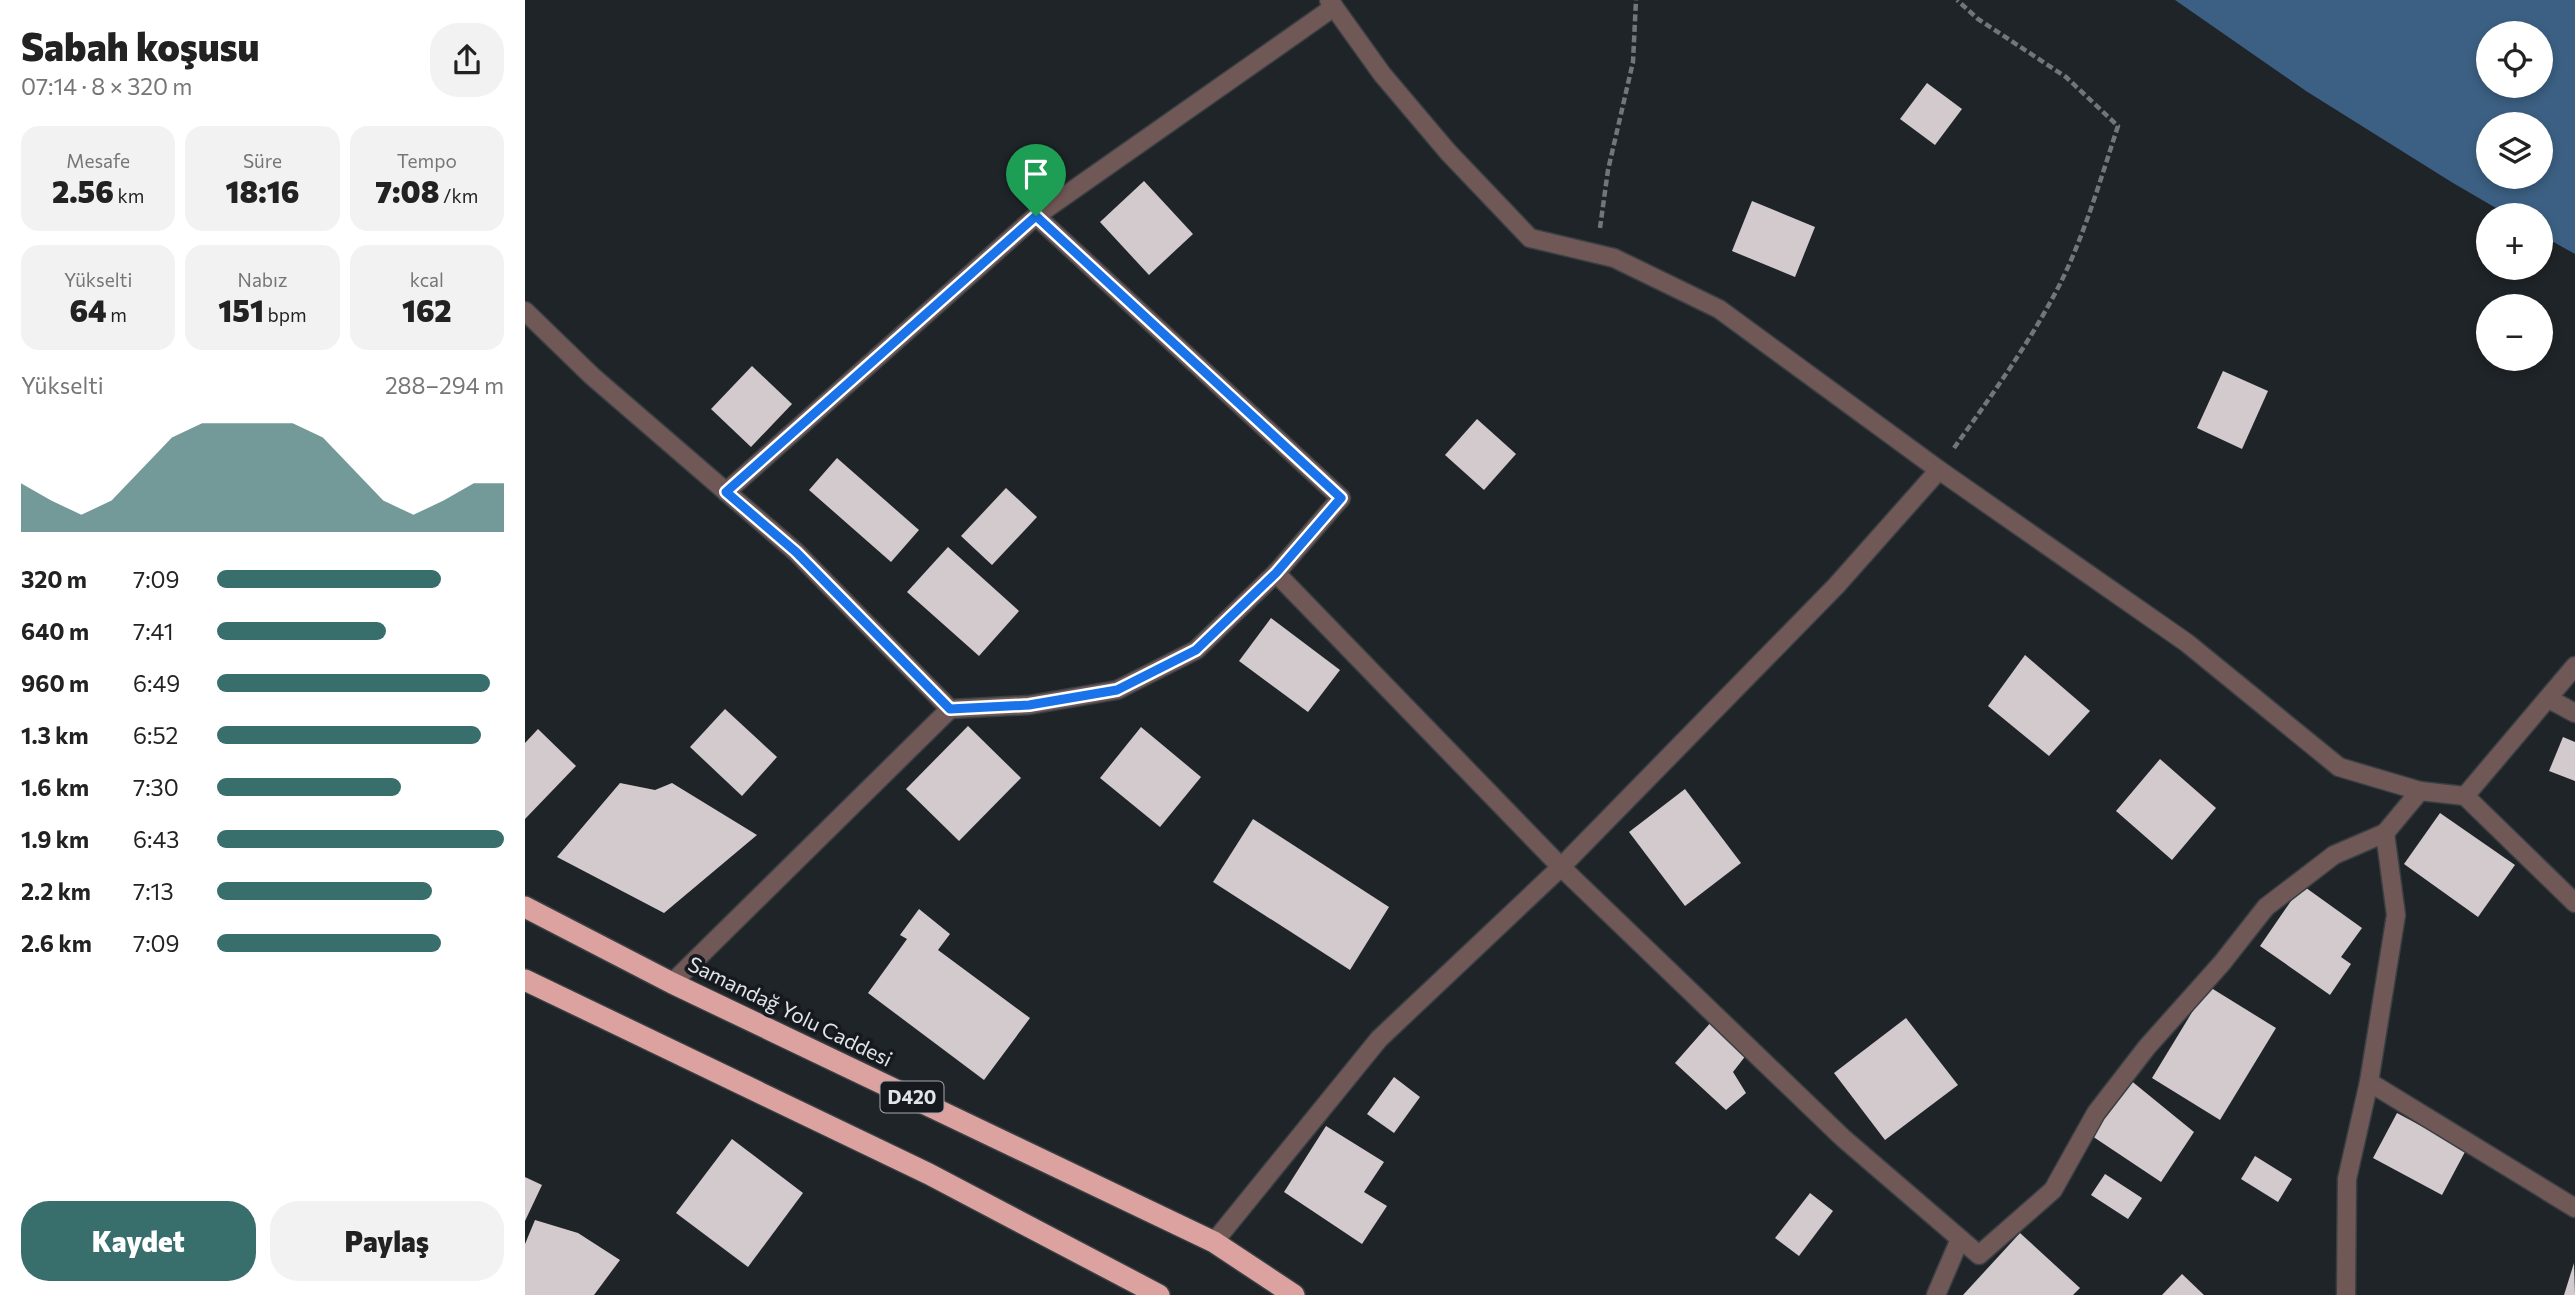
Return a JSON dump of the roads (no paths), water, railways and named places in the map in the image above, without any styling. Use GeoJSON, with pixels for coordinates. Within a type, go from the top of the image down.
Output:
{"type":"FeatureCollection","features":[{"type":"Feature","properties":{"kind":"highway","name":"Samandağ Yolu Caddesi"},"geometry":{"type":"LineString","coordinates":[[525,907],[672,983],[1214,1242],[1294,1295]]}},
{"type":"Feature","properties":{"kind":"highway"},"geometry":{"type":"LineString","coordinates":[[525,980],[929,1174],[1159,1295]]}},
{"type":"Feature","properties":{"kind":"street"},"geometry":{"type":"LineString","coordinates":[[726,492],[1036,216],[1332,4],[1381,74],[1431,133],[1530,238],[1613,258],[1719,309],[1939,470],[2187,643],[2339,767],[2420,791],[2465,796],[2575,903]]}},
{"type":"Feature","properties":{"kind":"street"},"geometry":{"type":"LineString","coordinates":[[672,983],[950,709],[1029,705],[1117,690],[1196,650],[1276,573],[1341,498],[1036,216]]}},
{"type":"Feature","properties":{"kind":"street"},"geometry":{"type":"LineString","coordinates":[[525,311],[591,376],[796,552],[950,709]]}},
{"type":"Feature","properties":{"kind":"street"},"geometry":{"type":"LineString","coordinates":[[1214,1242],[1379,1039],[1561,867],[1836,586],[1939,470]]}},
{"type":"Feature","properties":{"kind":"street"},"geometry":{"type":"LineString","coordinates":[[1276,573],[1561,867],[1843,1139],[1979,1255],[2053,1190],[2096,1113],[2147,1047],[2222,963],[2266,907],[2334,855],[2385,834],[2420,791]]}},
{"type":"Feature","properties":{"kind":"street"},"geometry":{"type":"LineString","coordinates":[[2465,796],[2575,666]]}},
{"type":"Feature","properties":{"kind":"street"},"geometry":{"type":"LineString","coordinates":[[2549,699],[2575,713]]}},
{"type":"Feature","properties":{"kind":"street"},"geometry":{"type":"LineString","coordinates":[[2346,1295],[2347,1179],[2369,1082],[2396,915],[2385,834]]}},
{"type":"Feature","properties":{"kind":"street"},"geometry":{"type":"LineString","coordinates":[[2369,1082],[2575,1208]]}},
{"type":"Feature","properties":{"kind":"street"},"geometry":{"type":"LineString","coordinates":[[1936,1295],[1960,1239]]}},
{"type":"Feature","properties":{"kind":"water"},"geometry":{"type":"Polygon","coordinates":[[[2175,0],[2575,0],[2575,254],[2553,242],[2553,203],[2487,203],[2306,91],[2175,0]]]}}]}
